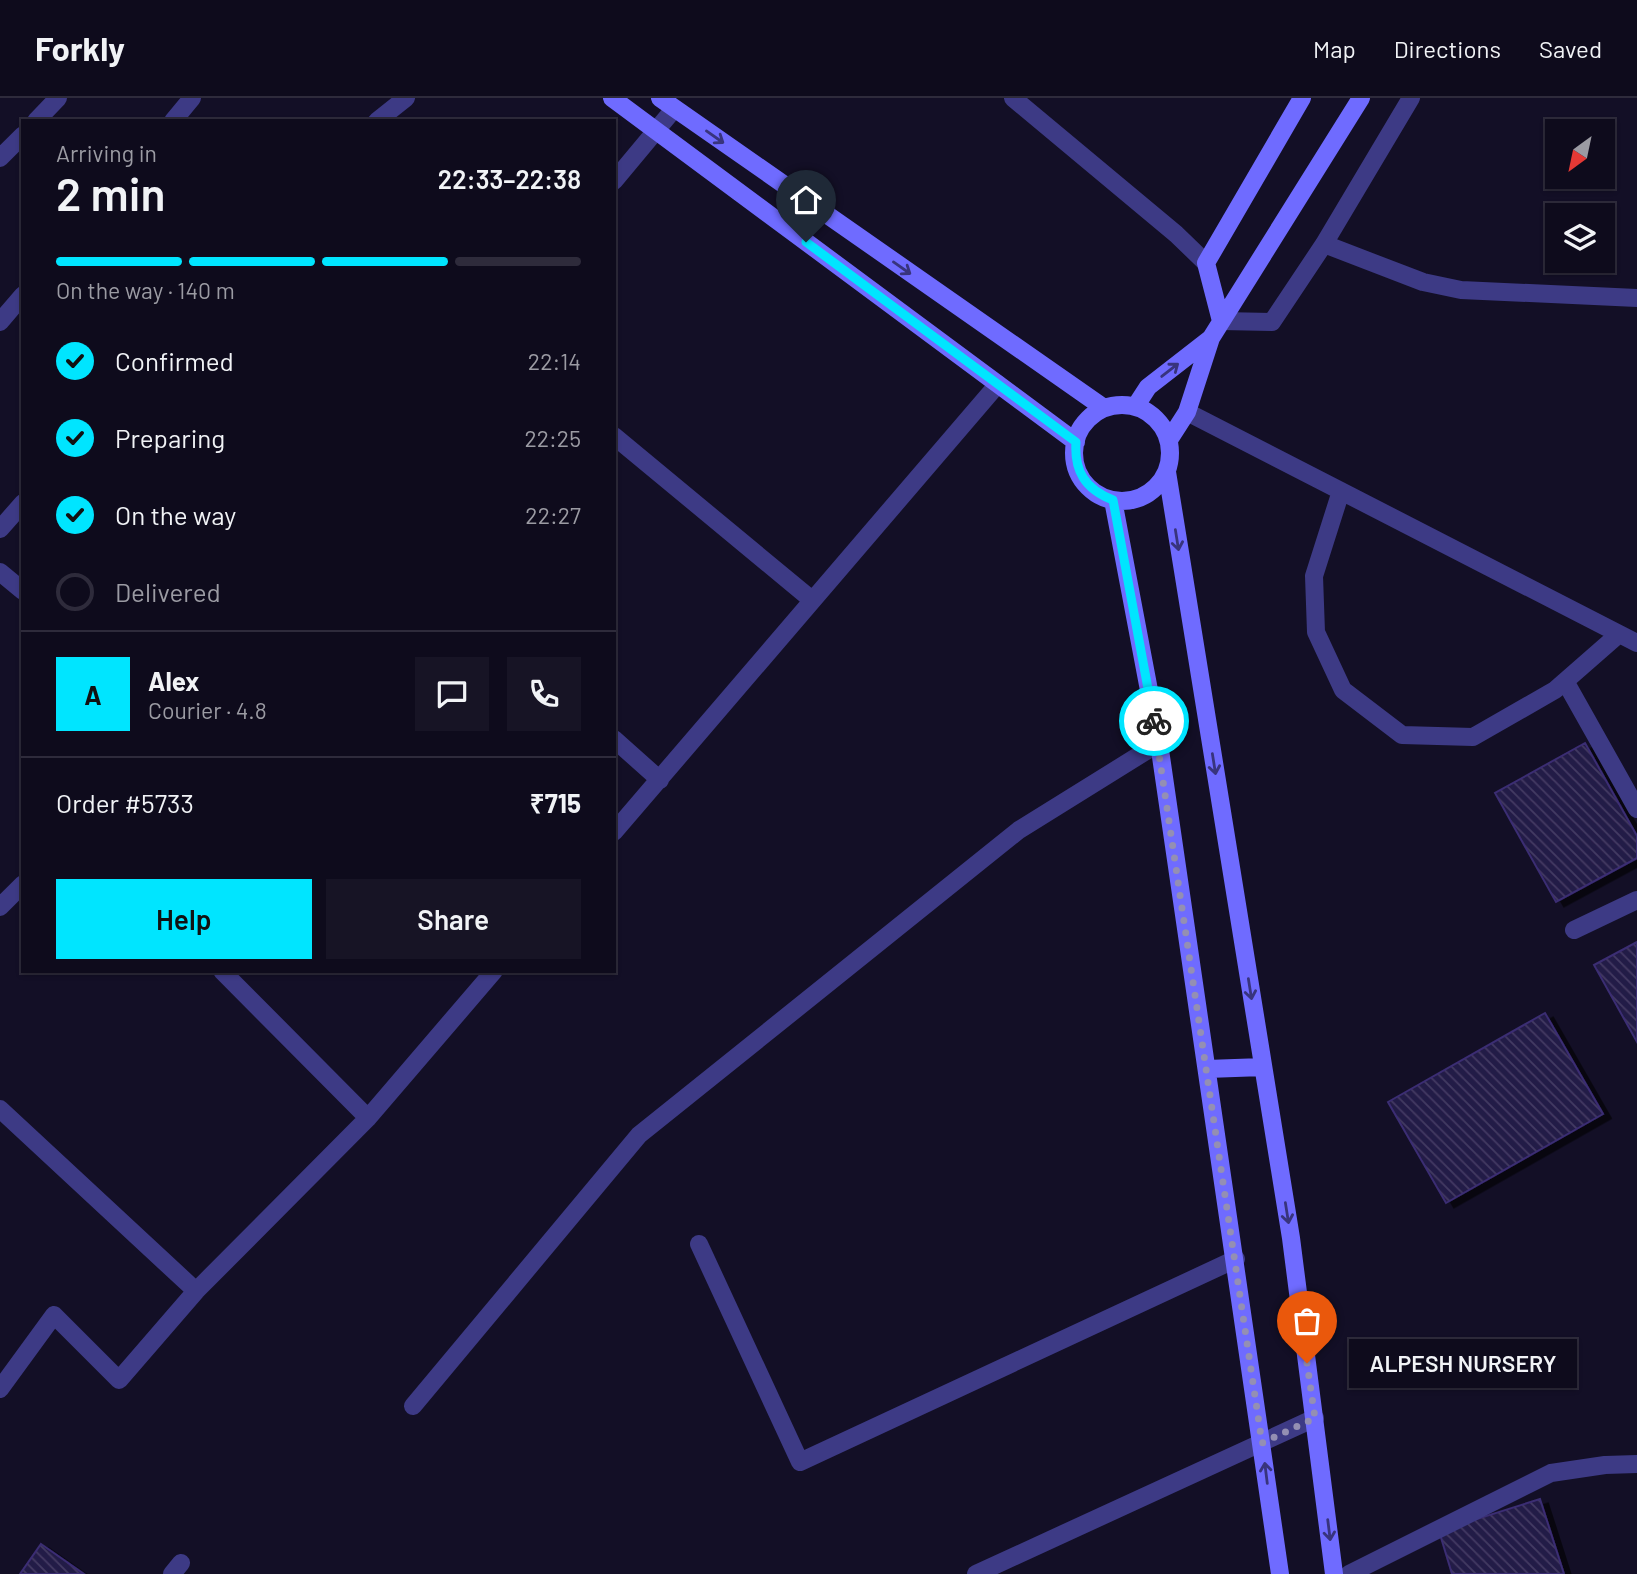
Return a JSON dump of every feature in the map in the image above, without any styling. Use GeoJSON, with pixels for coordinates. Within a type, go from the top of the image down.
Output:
{"type":"FeatureCollection","features":[{"type":"Feature","properties":{"kind":"street"},"geometry":{"type":"LineString","coordinates":[[38,119],[58,98]]}},
{"type":"Feature","properties":{"kind":"street"},"geometry":{"type":"LineString","coordinates":[[175,119],[192,98]]}},
{"type":"Feature","properties":{"kind":"street"},"geometry":{"type":"LineString","coordinates":[[380,119],[406,98]]}},
{"type":"Feature","properties":{"kind":"street"},"geometry":{"type":"LineString","coordinates":[[612,98],[1076,442]]}},
{"type":"Feature","properties":{"kind":"street"},"geometry":{"type":"LineString","coordinates":[[1013,98],[1176,234],[1206,263],[1221,321]]}},
{"type":"Feature","properties":{"kind":"street"},"geometry":{"type":"LineString","coordinates":[[1206,263],[1301,98]]}},
{"type":"Feature","properties":{"kind":"street"},"geometry":{"type":"LineString","coordinates":[[1169,440],[1187,412],[1211,338],[1361,98]]}},
{"type":"Feature","properties":{"kind":"street"},"geometry":{"type":"LineString","coordinates":[[1221,321],[1272,322],[1324,244],[1411,98]]}},
{"type":"Feature","properties":{"kind":"street"},"geometry":{"type":"LineString","coordinates":[[616,179],[656,131],[667,103],[1104,408]]}},
{"type":"Feature","properties":{"kind":"street"},"geometry":{"type":"LineString","coordinates":[[0,159],[21,137]]}},
{"type":"Feature","properties":{"kind":"street"},"geometry":{"type":"LineString","coordinates":[[1324,244],[1423,282],[1461,290],[1637,298]]}},
{"type":"Feature","properties":{"kind":"street"},"geometry":{"type":"LineString","coordinates":[[0,322],[21,297]]}},
{"type":"Feature","properties":{"kind":"street"},"geometry":{"type":"LineString","coordinates":[[1135,407],[1148,387],[1211,338]]}},
{"type":"Feature","properties":{"kind":"street"},"geometry":{"type":"LineString","coordinates":[[616,830],[998,384]]}},
{"type":"Feature","properties":{"kind":"street"},"geometry":{"type":"LineString","coordinates":[[1167,472],[1157,486],[1144,496],[1113,500],[1099,494],[1083,478],[1075,457],[1081,428],[1091,416],[1104,408],[1118,405],[1135,407],[1150,413],[1162,425],[1169,440],[1167,472],[1291,1238],[1334,1574]]}},
{"type":"Feature","properties":{"kind":"street"},"geometry":{"type":"LineString","coordinates":[[1187,412],[1637,643]]}},
{"type":"Feature","properties":{"kind":"street"},"geometry":{"type":"LineString","coordinates":[[616,438],[812,600]]}},
{"type":"Feature","properties":{"kind":"street"},"geometry":{"type":"LineString","coordinates":[[1341,491],[1314,576],[1316,632],[1343,690],[1402,735],[1473,737],[1555,691],[1619,634]]}},
{"type":"Feature","properties":{"kind":"street"},"geometry":{"type":"LineString","coordinates":[[1113,500],[1158,743],[1236,1259],[1280,1574]]}},
{"type":"Feature","properties":{"kind":"street"},"geometry":{"type":"LineString","coordinates":[[0,530],[21,505]]}},
{"type":"Feature","properties":{"kind":"street"},"geometry":{"type":"LineString","coordinates":[[0,572],[21,589]]}},
{"type":"Feature","properties":{"kind":"street"},"geometry":{"type":"LineString","coordinates":[[1566,681],[1637,808]]}},
{"type":"Feature","properties":{"kind":"street"},"geometry":{"type":"LineString","coordinates":[[616,741],[660,779]]}},
{"type":"Feature","properties":{"kind":"street"},"geometry":{"type":"LineString","coordinates":[[413,1406],[639,1135],[1019,830],[1158,743]]}},
{"type":"Feature","properties":{"kind":"street"},"geometry":{"type":"LineString","coordinates":[[0,907],[21,886]]}},
{"type":"Feature","properties":{"kind":"street"},"geometry":{"type":"LineString","coordinates":[[1574,930],[1637,900]]}},
{"type":"Feature","properties":{"kind":"street"},"geometry":{"type":"LineString","coordinates":[[224,973],[368,1118]]}},
{"type":"Feature","properties":{"kind":"street"},"geometry":{"type":"LineString","coordinates":[[0,1389],[54,1315],[119,1380],[195,1291],[368,1118],[492,973]]}},
{"type":"Feature","properties":{"kind":"street"},"geometry":{"type":"LineString","coordinates":[[1207,1069],[1263,1067]]}},
{"type":"Feature","properties":{"kind":"street"},"geometry":{"type":"LineString","coordinates":[[0,1109],[195,1291]]}},
{"type":"Feature","properties":{"kind":"street"},"geometry":{"type":"LineString","coordinates":[[699,1244],[800,1462],[1236,1259]]}},
{"type":"Feature","properties":{"kind":"street"},"geometry":{"type":"LineString","coordinates":[[976,1574],[1315,1418]]}},
{"type":"Feature","properties":{"kind":"street"},"geometry":{"type":"LineString","coordinates":[[1349,1574],[1551,1473],[1605,1465],[1637,1464]]}},
{"type":"Feature","properties":{"kind":"building"},"geometry":{"type":"Polygon","coordinates":[[[1585,743],[1637,836],[1637,858],[1556,902],[1495,793],[1585,743]]]}},
{"type":"Feature","properties":{"kind":"building"},"geometry":{"type":"Polygon","coordinates":[[[1637,942],[1637,1042],[1594,965],[1637,942]]]}},
{"type":"Feature","properties":{"kind":"building"},"geometry":{"type":"Polygon","coordinates":[[[1545,1013],[1603,1114],[1446,1203],[1388,1102],[1545,1013]]]}},
{"type":"Feature","properties":{"kind":"building"},"geometry":{"type":"Polygon","coordinates":[[[1540,1499],[1564,1574],[1452,1574],[1439,1531],[1540,1499]]]}},
{"type":"Feature","properties":{"kind":"building"},"geometry":{"type":"Polygon","coordinates":[[[41,1544],[84,1574],[20,1574],[41,1544]]]}},
{"type":"Feature","properties":{"kind":"way so far"},"geometry":{"type":"LineString","coordinates":[[1154,721],[1262,1443],[1315,1418],[1307,1363]]}},
{"type":"Feature","properties":{"kind":"place","name":"ALPESH NURSERY"},"geometry":{"type":"Point","coordinates":[1307,1363]}},
{"type":"Feature","properties":{"kind":"route"},"geometry":{"type":"LineString","coordinates":[[806,242],[1076,442],[1075,457],[1079,472],[1087,485],[1113,500],[1154,721]]}}]}
